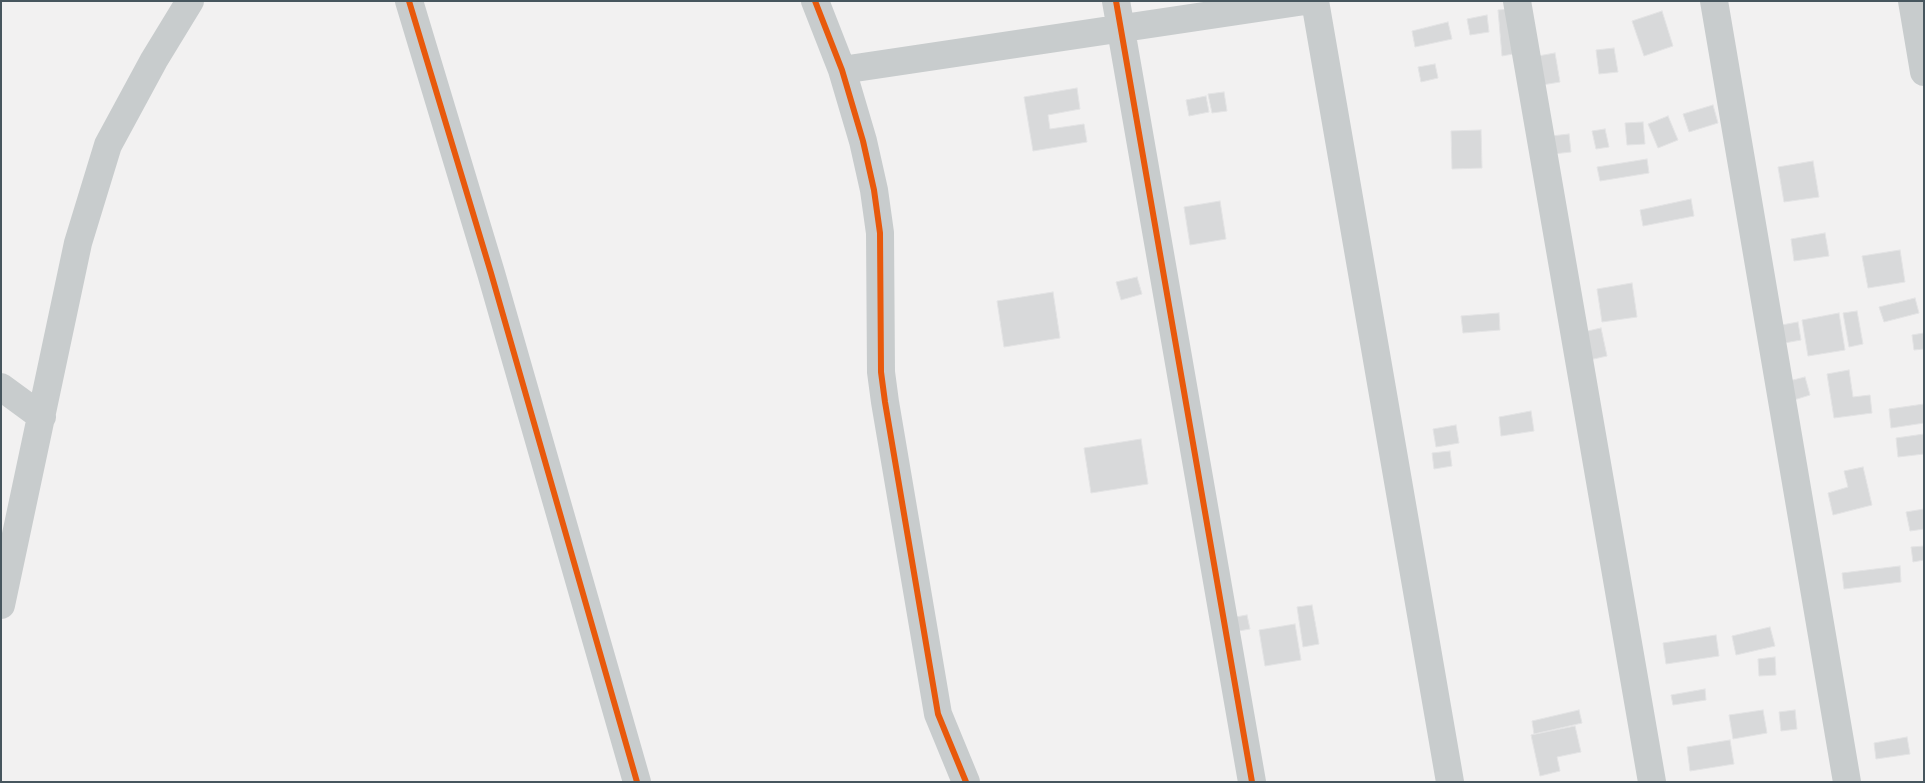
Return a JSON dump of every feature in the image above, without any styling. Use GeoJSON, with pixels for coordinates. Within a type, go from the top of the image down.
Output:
{"type":"FeatureCollection","features":[{"type":"Feature","properties":{"kind":"street"},"geometry":{"type":"LineString","coordinates":[[1,605],[78,243],[108,145],[154,60],[190,1]]}},
{"type":"Feature","properties":{"kind":"street"},"geometry":{"type":"LineString","coordinates":[[409,1],[490,273],[637,782]]}},
{"type":"Feature","properties":{"kind":"street"},"geometry":{"type":"LineString","coordinates":[[815,1],[842,70],[863,141],[874,190],[880,233],[881,372],[938,714],[966,782]]}},
{"type":"Feature","properties":{"kind":"street"},"geometry":{"type":"LineString","coordinates":[[1116,1],[1252,782]]}},
{"type":"Feature","properties":{"kind":"street"},"geometry":{"type":"LineString","coordinates":[[842,70],[1305,1]]}},
{"type":"Feature","properties":{"kind":"street"},"geometry":{"type":"LineString","coordinates":[[1315,1],[1450,782]]}},
{"type":"Feature","properties":{"kind":"street"},"geometry":{"type":"LineString","coordinates":[[1517,1],[1652,782]]}},
{"type":"Feature","properties":{"kind":"street"},"geometry":{"type":"LineString","coordinates":[[1714,1],[1848,782]]}},
{"type":"Feature","properties":{"kind":"street"},"geometry":{"type":"LineString","coordinates":[[1912,1],[1924,72]]}},
{"type":"Feature","properties":{"kind":"street"},"geometry":{"type":"LineString","coordinates":[[1,387],[42,417]]}},
{"type":"Feature","properties":{"kind":"building"},"geometry":{"type":"Polygon","coordinates":[[[1509,9],[1513,54],[1502,56],[1498,10],[1509,9]]]}},
{"type":"Feature","properties":{"kind":"building"},"geometry":{"type":"Polygon","coordinates":[[[1662,11],[1673,46],[1644,56],[1632,21],[1662,11]]]}},
{"type":"Feature","properties":{"kind":"building"},"geometry":{"type":"Polygon","coordinates":[[[1487,15],[1489,32],[1470,35],[1467,19],[1487,15]]]}},
{"type":"Feature","properties":{"kind":"building"},"geometry":{"type":"Polygon","coordinates":[[[1448,22],[1452,39],[1415,47],[1412,31],[1448,22]]]}},
{"type":"Feature","properties":{"kind":"building"},"geometry":{"type":"Polygon","coordinates":[[[1614,48],[1618,72],[1599,74],[1596,50],[1614,48]]]}},
{"type":"Feature","properties":{"kind":"building"},"geometry":{"type":"Polygon","coordinates":[[[1555,53],[1560,82],[1542,85],[1538,56],[1555,53]]]}},
{"type":"Feature","properties":{"kind":"building"},"geometry":{"type":"Polygon","coordinates":[[[1435,64],[1438,78],[1421,82],[1418,67],[1435,64]]]}},
{"type":"Feature","properties":{"kind":"building"},"geometry":{"type":"Polygon","coordinates":[[[1077,88],[1080,109],[1048,115],[1050,129],[1084,124],[1087,142],[1033,151],[1024,97],[1077,88]]]}},
{"type":"Feature","properties":{"kind":"building"},"geometry":{"type":"Polygon","coordinates":[[[1224,92],[1227,111],[1212,113],[1208,94],[1224,92]]]}},
{"type":"Feature","properties":{"kind":"building"},"geometry":{"type":"Polygon","coordinates":[[[1206,96],[1209,112],[1189,116],[1186,100],[1206,96]]]}},
{"type":"Feature","properties":{"kind":"building"},"geometry":{"type":"Polygon","coordinates":[[[1713,105],[1718,123],[1689,132],[1683,114],[1713,105]]]}},
{"type":"Feature","properties":{"kind":"building"},"geometry":{"type":"Polygon","coordinates":[[[1668,116],[1678,140],[1658,148],[1648,124],[1668,116]]]}},
{"type":"Feature","properties":{"kind":"building"},"geometry":{"type":"Polygon","coordinates":[[[1643,122],[1645,144],[1627,145],[1625,123],[1643,122]]]}},
{"type":"Feature","properties":{"kind":"building"},"geometry":{"type":"Polygon","coordinates":[[[1605,129],[1609,147],[1596,149],[1592,131],[1605,129]]]}},
{"type":"Feature","properties":{"kind":"building"},"geometry":{"type":"Polygon","coordinates":[[[1481,130],[1482,168],[1452,169],[1451,131],[1481,130]]]}},
{"type":"Feature","properties":{"kind":"building"},"geometry":{"type":"Polygon","coordinates":[[[1569,134],[1571,152],[1553,154],[1551,136],[1569,134]]]}},
{"type":"Feature","properties":{"kind":"building"},"geometry":{"type":"Polygon","coordinates":[[[1647,159],[1649,173],[1600,181],[1597,167],[1647,159]]]}},
{"type":"Feature","properties":{"kind":"building"},"geometry":{"type":"Polygon","coordinates":[[[1813,161],[1819,197],[1784,202],[1778,167],[1813,161]]]}},
{"type":"Feature","properties":{"kind":"building"},"geometry":{"type":"Polygon","coordinates":[[[1691,199],[1694,216],[1643,226],[1640,210],[1691,199]]]}},
{"type":"Feature","properties":{"kind":"building"},"geometry":{"type":"Polygon","coordinates":[[[1220,201],[1226,239],[1190,245],[1184,207],[1220,201]]]}},
{"type":"Feature","properties":{"kind":"building"},"geometry":{"type":"Polygon","coordinates":[[[1825,233],[1829,256],[1794,261],[1791,239],[1825,233]]]}},
{"type":"Feature","properties":{"kind":"building"},"geometry":{"type":"Polygon","coordinates":[[[1900,250],[1905,282],[1868,288],[1862,256],[1900,250]]]}},
{"type":"Feature","properties":{"kind":"building"},"geometry":{"type":"Polygon","coordinates":[[[1137,277],[1142,294],[1121,300],[1116,282],[1137,277]]]}},
{"type":"Feature","properties":{"kind":"building"},"geometry":{"type":"Polygon","coordinates":[[[1632,283],[1637,317],[1602,322],[1597,289],[1632,283]]]}},
{"type":"Feature","properties":{"kind":"building"},"geometry":{"type":"Polygon","coordinates":[[[1053,292],[1060,338],[1004,347],[997,301],[1053,292]]]}},
{"type":"Feature","properties":{"kind":"building"},"geometry":{"type":"Polygon","coordinates":[[[1915,298],[1919,313],[1884,322],[1879,307],[1915,298]]]}},
{"type":"Feature","properties":{"kind":"building"},"geometry":{"type":"Polygon","coordinates":[[[1857,311],[1863,344],[1849,347],[1843,313],[1857,311]]]}},
{"type":"Feature","properties":{"kind":"building"},"geometry":{"type":"Polygon","coordinates":[[[1499,313],[1500,330],[1463,333],[1461,316],[1499,313]]]}},
{"type":"Feature","properties":{"kind":"building"},"geometry":{"type":"Polygon","coordinates":[[[1839,313],[1845,350],[1808,356],[1802,320],[1839,313]]]}},
{"type":"Feature","properties":{"kind":"building"},"geometry":{"type":"Polygon","coordinates":[[[1798,322],[1801,340],[1779,344],[1776,326],[1798,322]]]}},
{"type":"Feature","properties":{"kind":"building"},"geometry":{"type":"Polygon","coordinates":[[[1601,328],[1607,356],[1585,361],[1579,333],[1601,328]]]}},
{"type":"Feature","properties":{"kind":"building"},"geometry":{"type":"Polygon","coordinates":[[[1924,333],[1924,349],[1914,350],[1912,335],[1924,333]]]}},
{"type":"Feature","properties":{"kind":"building"},"geometry":{"type":"Polygon","coordinates":[[[1849,370],[1853,397],[1870,395],[1872,413],[1834,418],[1827,374],[1849,370]]]}},
{"type":"Feature","properties":{"kind":"building"},"geometry":{"type":"Polygon","coordinates":[[[1805,377],[1810,395],[1794,400],[1789,381],[1805,377]]]}},
{"type":"Feature","properties":{"kind":"building"},"geometry":{"type":"Polygon","coordinates":[[[1924,404],[1924,423],[1891,428],[1889,409],[1924,404]]]}},
{"type":"Feature","properties":{"kind":"building"},"geometry":{"type":"Polygon","coordinates":[[[1531,411],[1534,431],[1501,436],[1499,417],[1531,411]]]}},
{"type":"Feature","properties":{"kind":"building"},"geometry":{"type":"Polygon","coordinates":[[[1456,425],[1459,443],[1436,447],[1433,429],[1456,425]]]}},
{"type":"Feature","properties":{"kind":"building"},"geometry":{"type":"Polygon","coordinates":[[[1924,434],[1924,454],[1898,457],[1896,438],[1924,434]]]}},
{"type":"Feature","properties":{"kind":"building"},"geometry":{"type":"Polygon","coordinates":[[[1141,439],[1148,484],[1091,493],[1084,448],[1141,439]]]}},
{"type":"Feature","properties":{"kind":"building"},"geometry":{"type":"Polygon","coordinates":[[[1450,451],[1452,466],[1434,469],[1432,453],[1450,451]]]}},
{"type":"Feature","properties":{"kind":"building"},"geometry":{"type":"Polygon","coordinates":[[[1863,467],[1872,505],[1833,515],[1828,493],[1848,487],[1844,471],[1863,467]]]}},
{"type":"Feature","properties":{"kind":"building"},"geometry":{"type":"Polygon","coordinates":[[[1924,509],[1924,529],[1910,531],[1906,512],[1924,509]]]}},
{"type":"Feature","properties":{"kind":"building"},"geometry":{"type":"Polygon","coordinates":[[[1924,546],[1924,560],[1913,562],[1911,547],[1924,546]]]}},
{"type":"Feature","properties":{"kind":"building"},"geometry":{"type":"Polygon","coordinates":[[[1900,566],[1901,582],[1844,589],[1842,573],[1900,566]]]}},
{"type":"Feature","properties":{"kind":"building"},"geometry":{"type":"Polygon","coordinates":[[[1312,605],[1319,644],[1303,647],[1297,607],[1312,605]]]}},
{"type":"Feature","properties":{"kind":"building"},"geometry":{"type":"Polygon","coordinates":[[[1247,615],[1250,629],[1233,632],[1230,618],[1247,615]]]}},
{"type":"Feature","properties":{"kind":"building"},"geometry":{"type":"Polygon","coordinates":[[[1295,624],[1301,660],[1265,666],[1259,630],[1295,624]]]}},
{"type":"Feature","properties":{"kind":"building"},"geometry":{"type":"Polygon","coordinates":[[[1770,627],[1775,646],[1736,655],[1732,636],[1770,627]]]}},
{"type":"Feature","properties":{"kind":"building"},"geometry":{"type":"Polygon","coordinates":[[[1716,635],[1719,656],[1666,664],[1663,643],[1716,635]]]}},
{"type":"Feature","properties":{"kind":"building"},"geometry":{"type":"Polygon","coordinates":[[[1775,657],[1776,675],[1759,676],[1758,659],[1775,657]]]}},
{"type":"Feature","properties":{"kind":"building"},"geometry":{"type":"Polygon","coordinates":[[[1705,689],[1706,700],[1673,705],[1671,695],[1705,689]]]}},
{"type":"Feature","properties":{"kind":"building"},"geometry":{"type":"Polygon","coordinates":[[[1579,710],[1582,723],[1534,734],[1532,721],[1579,710]]]}},
{"type":"Feature","properties":{"kind":"building"},"geometry":{"type":"Polygon","coordinates":[[[1763,710],[1767,733],[1733,739],[1729,715],[1763,710]]]}},
{"type":"Feature","properties":{"kind":"building"},"geometry":{"type":"Polygon","coordinates":[[[1795,710],[1797,729],[1781,731],[1779,712],[1795,710]]]}},
{"type":"Feature","properties":{"kind":"building"},"geometry":{"type":"Polygon","coordinates":[[[1575,726],[1581,752],[1557,757],[1560,771],[1540,776],[1531,735],[1575,726]]]}},
{"type":"Feature","properties":{"kind":"building"},"geometry":{"type":"Polygon","coordinates":[[[1907,737],[1910,754],[1876,759],[1874,743],[1907,737]]]}},
{"type":"Feature","properties":{"kind":"building"},"geometry":{"type":"Polygon","coordinates":[[[1730,740],[1734,764],[1690,771],[1687,747],[1730,740]]]}},
{"type":"Feature","properties":{"kind":"cycle path"},"geometry":{"type":"LineString","coordinates":[[409,1],[491,273],[637,782]]}},
{"type":"Feature","properties":{"kind":"cycle path"},"geometry":{"type":"LineString","coordinates":[[815,1],[842,70],[863,141],[874,190],[880,233],[881,372],[885,402],[938,714],[966,782]]}},
{"type":"Feature","properties":{"kind":"cycle path"},"geometry":{"type":"LineString","coordinates":[[1116,1],[1252,782]]}}]}
